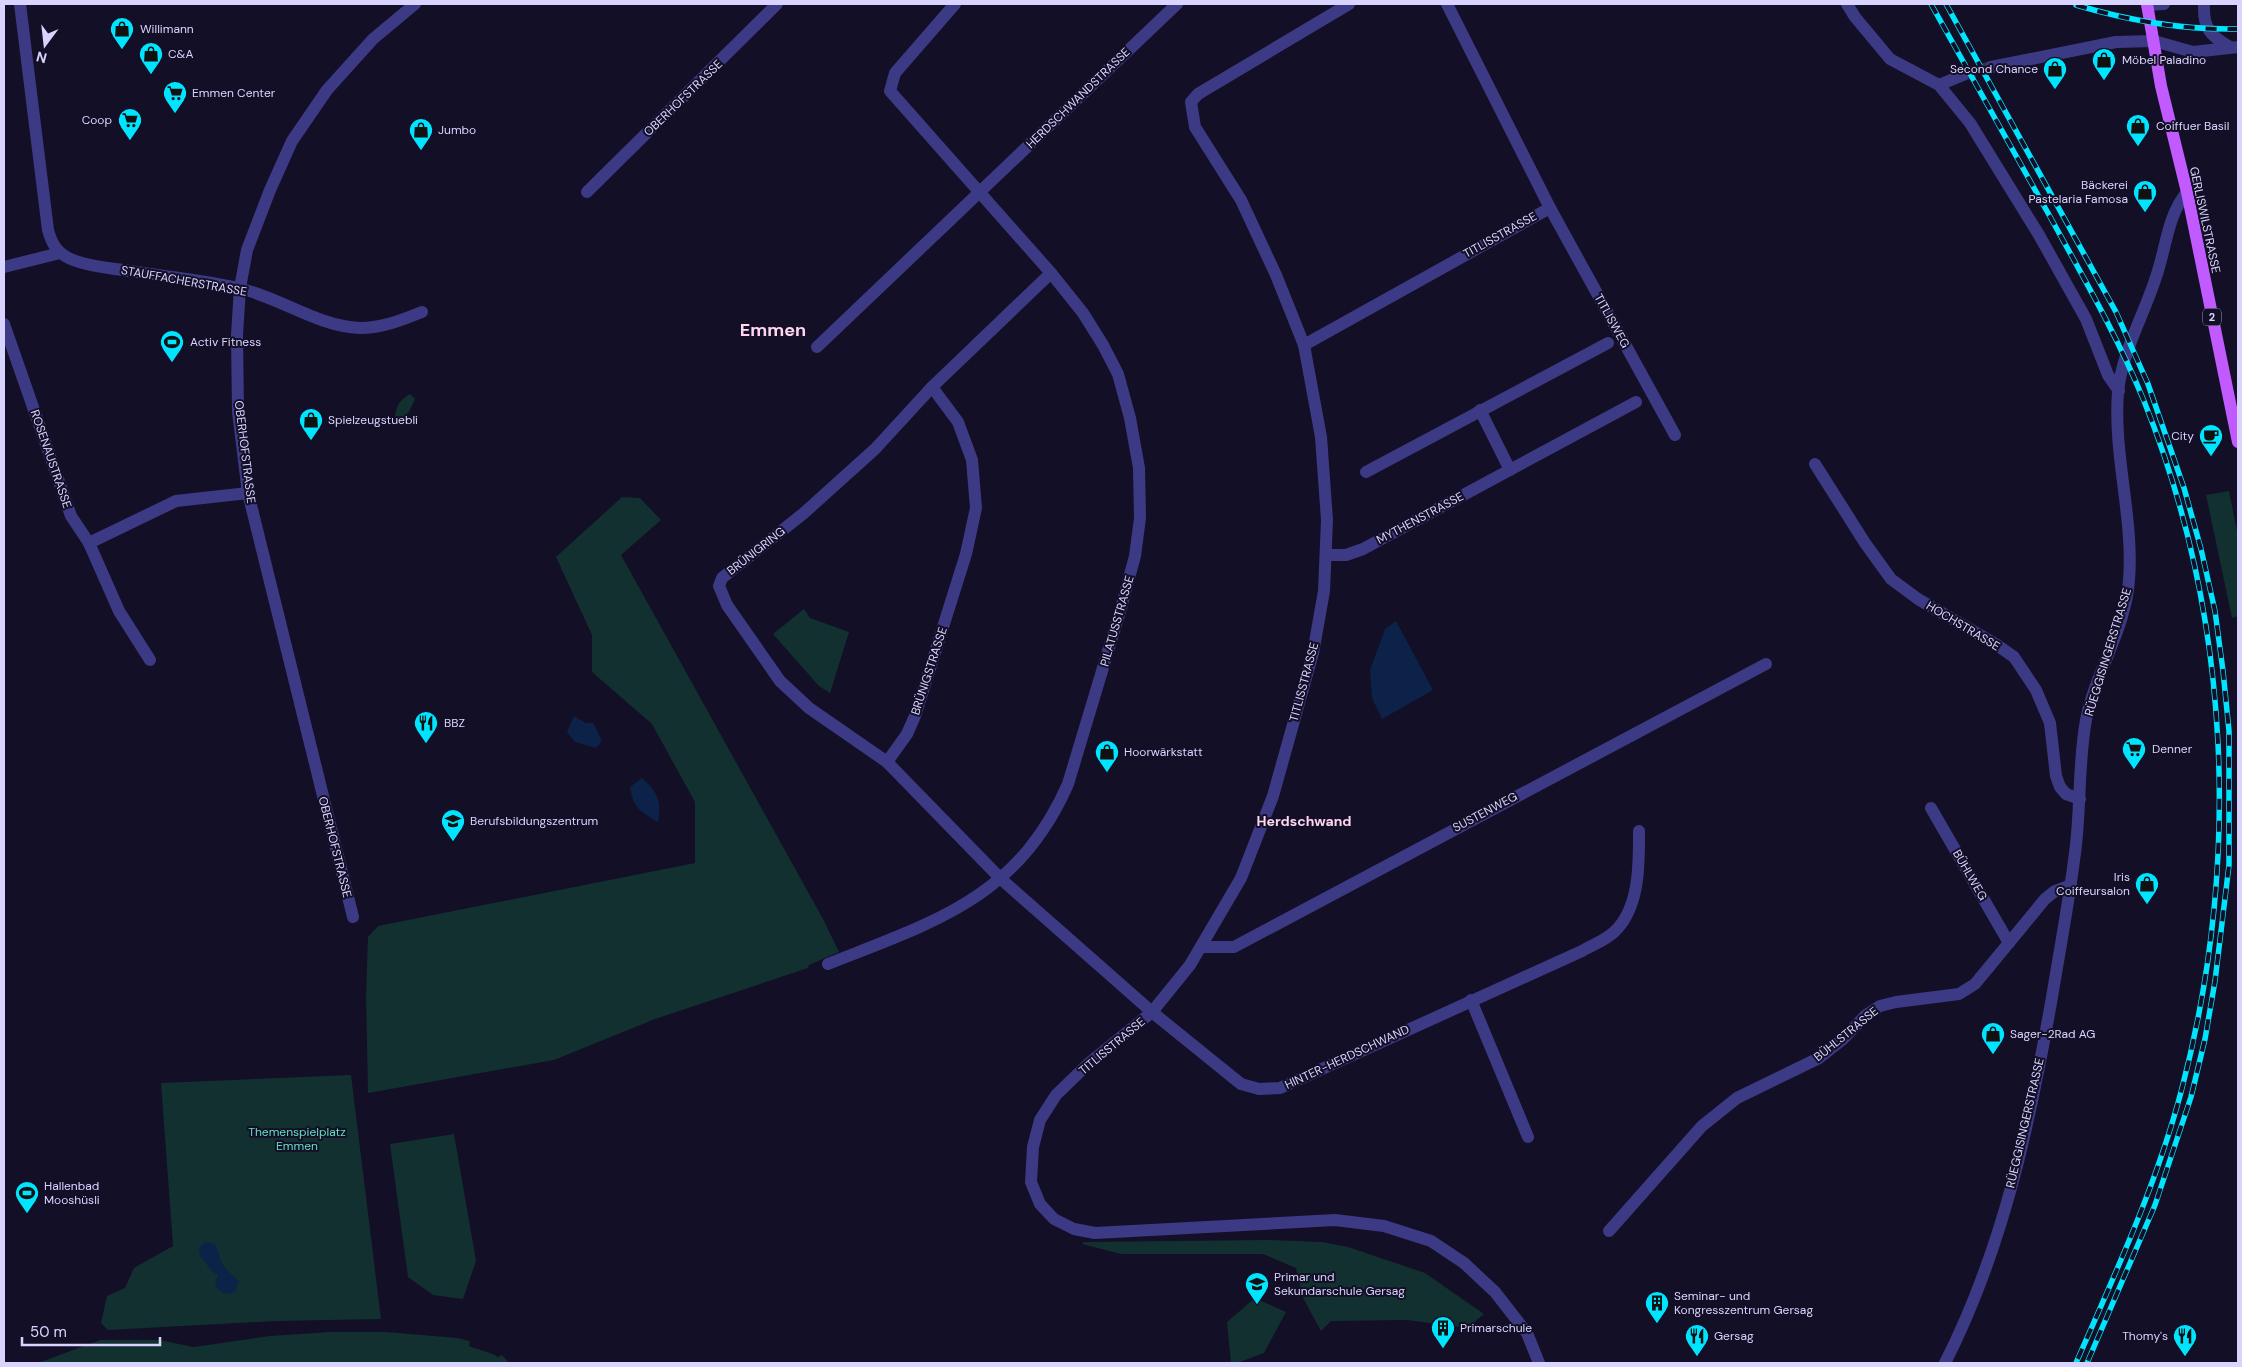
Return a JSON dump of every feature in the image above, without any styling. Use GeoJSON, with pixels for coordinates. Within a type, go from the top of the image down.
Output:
{"type":"FeatureCollection","features":[{"type":"Feature","properties":{"kind":"main road","name":"GERLISWILSTRASSE"},"geometry":{"type":"LineString","coordinates":[[2147,4],[2161,86],[2187,192],[2238,442]]}},
{"type":"Feature","properties":{"kind":"street"},"geometry":{"type":"LineString","coordinates":[[4,267],[60,253],[51,243],[48,230],[20,4]]}},
{"type":"Feature","properties":{"kind":"street","name":"OBERHOFSTRASSE"},"geometry":{"type":"LineString","coordinates":[[353,917],[248,493],[238,412],[237,335],[240,288],[248,250],[270,190],[292,141],[327,90],[373,39],[416,4]]}},
{"type":"Feature","properties":{"kind":"street","name":"OBERHOFSTRASSE"},"geometry":{"type":"LineString","coordinates":[[587,192],[777,4]]}},
{"type":"Feature","properties":{"kind":"street"},"geometry":{"type":"LineString","coordinates":[[956,4],[895,72],[890,91],[979,193]]}},
{"type":"Feature","properties":{"kind":"street","name":"HERDSCHWANDSTRASSE"},"geometry":{"type":"LineString","coordinates":[[817,347],[1177,4]]}},
{"type":"Feature","properties":{"kind":"street","name":"TITLISSTRASSE"},"geometry":{"type":"LineString","coordinates":[[1349,4],[1198,94],[1191,102],[1194,128],[1241,200],[1276,275],[1304,345],[1321,437],[1327,513],[1324,591],[1313,653],[1272,796],[1241,878],[1190,965],[1152,1012],[1088,1064],[1056,1095],[1040,1120],[1033,1147],[1031,1182],[1040,1204],[1054,1219],[1074,1229],[1095,1233],[1335,1220],[1384,1226],[1431,1241],[1464,1263],[1495,1292],[1528,1333],[1539,1363]]}},
{"type":"Feature","properties":{"kind":"street","name":"TITLISSTRASSE"},"geometry":{"type":"LineString","coordinates":[[1304,345],[1550,208],[1447,4]]}},
{"type":"Feature","properties":{"kind":"street"},"geometry":{"type":"LineString","coordinates":[[1847,4],[1855,17],[1890,59],[1939,85],[1970,123],[2039,235],[2086,319],[2108,375],[2118,391]]}},
{"type":"Feature","properties":{"kind":"street"},"geometry":{"type":"LineString","coordinates":[[2147,4],[2164,4]]}},
{"type":"Feature","properties":{"kind":"street"},"geometry":{"type":"LineString","coordinates":[[2204,4],[2203,17],[2211,36],[2234,47]]}},
{"type":"Feature","properties":{"kind":"street"},"geometry":{"type":"LineString","coordinates":[[1991,68],[2116,42],[2154,41],[2193,52],[2234,47]]}},
{"type":"Feature","properties":{"kind":"street"},"geometry":{"type":"LineString","coordinates":[[1939,85],[1963,75]]}},
{"type":"Feature","properties":{"kind":"street","name":"RÜEGGISINGERSTRASSE"},"geometry":{"type":"LineString","coordinates":[[1945,1363],[1970,1312],[1986,1272],[2018,1162],[2041,1060],[2070,885],[2080,800],[2082,751],[2086,717],[2119,621],[2129,583],[2130,549],[2118,428],[2118,391],[2122,372],[2156,278],[2174,210],[2187,192]]}},
{"type":"Feature","properties":{"kind":"street","name":"PILATUSSTRASSE"},"geometry":{"type":"LineString","coordinates":[[828,964],[934,922],[956,911],[1001,879],[1030,848],[1058,806],[1068,784],[1122,608],[1135,556],[1139,526],[1139,468],[1133,432],[1118,374],[1083,313],[1051,273],[979,193]]}},
{"type":"Feature","properties":{"kind":"street","name":"TITLISWEG"},"geometry":{"type":"LineString","coordinates":[[1550,208],[1675,435]]}},
{"type":"Feature","properties":{"kind":"street","name":"STAUFFACHERSTRASSE"},"geometry":{"type":"LineString","coordinates":[[60,253],[88,265],[240,288],[267,296],[336,325],[361,328],[377,326],[390,324],[422,312]]}},
{"type":"Feature","properties":{"kind":"street"},"geometry":{"type":"LineString","coordinates":[[932,387],[1051,273]]}},
{"type":"Feature","properties":{"kind":"street","name":"ROSENAUSTRASSE"},"geometry":{"type":"LineString","coordinates":[[4,324],[71,516],[88,543],[119,611],[150,660]]}},
{"type":"Feature","properties":{"kind":"street"},"geometry":{"type":"LineString","coordinates":[[1366,472],[1608,343]]}},
{"type":"Feature","properties":{"kind":"street","name":"BRÜNIGSTRASSE"},"geometry":{"type":"LineString","coordinates":[[887,762],[907,734],[915,716],[966,554],[976,508],[972,460],[958,422],[932,387]]}},
{"type":"Feature","properties":{"kind":"street","name":"BRÜNIGRING"},"geometry":{"type":"LineString","coordinates":[[887,762],[812,710],[780,681],[727,605],[719,586],[722,578],[804,513],[875,449],[932,387]]}},
{"type":"Feature","properties":{"kind":"street","name":"MYTHENSTRASSE"},"geometry":{"type":"LineString","coordinates":[[1326,555],[1346,555],[1363,549],[1636,402]]}},
{"type":"Feature","properties":{"kind":"street"},"geometry":{"type":"LineString","coordinates":[[1480,410],[1510,470]]}},
{"type":"Feature","properties":{"kind":"street","name":"HOCHSTRASSE"},"geometry":{"type":"LineString","coordinates":[[1815,464],[1865,543],[1891,579],[1918,598],[2014,657],[2036,690],[2050,723],[2056,776],[2060,787],[2066,794],[2080,800]]}},
{"type":"Feature","properties":{"kind":"street"},"geometry":{"type":"LineString","coordinates":[[88,543],[176,501],[248,493]]}},
{"type":"Feature","properties":{"kind":"street","name":"SUSTENWEG"},"geometry":{"type":"LineString","coordinates":[[1201,946],[1234,947],[1766,664]]}},
{"type":"Feature","properties":{"kind":"street"},"geometry":{"type":"LineString","coordinates":[[887,762],[1001,879],[1152,1012]]}},
{"type":"Feature","properties":{"kind":"street","name":"BÜHLWEG"},"geometry":{"type":"LineString","coordinates":[[1931,808],[2009,943]]}},
{"type":"Feature","properties":{"kind":"street","name":"HINTER-HERDSCHWAND"},"geometry":{"type":"LineString","coordinates":[[1152,1012],[1241,1084],[1260,1089],[1280,1088],[1582,951],[1609,936],[1618,929],[1628,915],[1636,885],[1639,831]]}},
{"type":"Feature","properties":{"kind":"street","name":"BÜHLSTRASSE"},"geometry":{"type":"LineString","coordinates":[[1608,1231],[1702,1126],[1737,1098],[1819,1058],[1843,1039],[1866,1015],[1880,1006],[1896,1002],[1959,994],[1975,984],[2045,899],[2055,891],[2070,885]]}},
{"type":"Feature","properties":{"kind":"street"},"geometry":{"type":"LineString","coordinates":[[1471,1000],[1528,1137]]}},
{"type":"Feature","properties":{"kind":"green space"},"geometry":{"type":"Polygon","coordinates":[[[410,394],[415,399],[409,412],[401,419],[395,417],[399,403],[410,394]]]}},
{"type":"Feature","properties":{"kind":"green space"},"geometry":{"type":"Polygon","coordinates":[[[2229,491],[2238,536],[2238,616],[2232,618],[2206,495],[2229,491]]]}},
{"type":"Feature","properties":{"kind":"green space"},"geometry":{"type":"Polygon","coordinates":[[[622,497],[640,498],[661,520],[621,555],[823,919],[839,952],[809,965],[808,968],[655,1019],[554,1060],[368,1093],[366,995],[368,937],[378,926],[695,863],[695,802],[652,724],[592,672],[592,635],[556,557],[622,497]]]}},
{"type":"Feature","properties":{"kind":"green space"},"geometry":{"type":"Polygon","coordinates":[[[804,609],[810,618],[849,632],[830,693],[819,686],[773,634],[804,609]]]}},
{"type":"Feature","properties":{"kind":"green space","name":"Themenspielplatz Emmen"},"geometry":{"type":"Polygon","coordinates":[[[351,1075],[381,1319],[276,1321],[108,1330],[101,1323],[107,1296],[125,1288],[134,1268],[173,1246],[161,1083],[351,1075]]]}},
{"type":"Feature","properties":{"kind":"green space"},"geometry":{"type":"Polygon","coordinates":[[[454,1134],[476,1261],[463,1299],[433,1295],[408,1277],[390,1144],[454,1134]]]}},
{"type":"Feature","properties":{"kind":"green space"},"geometry":{"type":"Polygon","coordinates":[[[1267,1240],[1322,1242],[1348,1247],[1425,1273],[1484,1314],[1467,1328],[1407,1320],[1331,1321],[1321,1331],[1303,1298],[1296,1268],[1263,1254],[1121,1254],[1082,1244],[1084,1242],[1267,1240]]]}},
{"type":"Feature","properties":{"kind":"green space"},"geometry":{"type":"Polygon","coordinates":[[[1255,1298],[1286,1312],[1264,1353],[1237,1363],[1231,1363],[1227,1322],[1255,1298]]]}},
{"type":"Feature","properties":{"kind":"green space"},"geometry":{"type":"Polygon","coordinates":[[[330,1332],[386,1332],[457,1338],[470,1341],[469,1346],[498,1357],[502,1355],[509,1363],[38,1363],[100,1340],[159,1340],[194,1347],[270,1336],[330,1332]]]}},
{"type":"Feature","properties":{"kind":"water"},"geometry":{"type":"Polygon","coordinates":[[[1396,621],[1433,690],[1382,719],[1372,698],[1370,670],[1385,629],[1396,621]]]}},
{"type":"Feature","properties":{"kind":"water"},"geometry":{"type":"Polygon","coordinates":[[[574,716],[586,723],[593,723],[602,741],[596,748],[575,742],[567,732],[574,716]]]}},
{"type":"Feature","properties":{"kind":"water"},"geometry":{"type":"Polygon","coordinates":[[[642,778],[652,788],[658,798],[658,822],[642,812],[633,800],[630,787],[642,778]]]}},
{"type":"Feature","properties":{"kind":"water"},"geometry":{"type":"Polygon","coordinates":[[[210,1242],[218,1250],[226,1268],[239,1281],[235,1292],[226,1294],[219,1289],[215,1283],[218,1275],[210,1269],[200,1256],[199,1248],[204,1243],[210,1242]]]}},
{"type":"Feature","properties":{"kind":"tunnel"},"geometry":{"type":"LineString","coordinates":[[1963,75],[1991,67]]}},
{"type":"Feature","properties":{"kind":"railway"},"geometry":{"type":"LineString","coordinates":[[1931,4],[2086,282],[2134,377],[2173,484],[2195,569],[2210,656],[2218,744],[2219,831],[2213,919],[2200,1006],[2181,1092],[2160,1161],[2134,1229],[2076,1363]]}},
{"type":"Feature","properties":{"kind":"railway"},"geometry":{"type":"LineString","coordinates":[[1946,4],[2116,312],[2148,384],[2184,488],[2201,549],[2215,611],[2223,671],[2229,731],[2229,865],[2215,981],[2205,1039],[2191,1097],[2155,1205],[2087,1363]]}},
{"type":"Feature","properties":{"kind":"railway"},"geometry":{"type":"LineString","coordinates":[[2076,5],[2136,20],[2197,28],[2238,29]]}},
{"type":"Feature","properties":{"kind":"place","name":"Willimann"},"geometry":{"type":"Point","coordinates":[122,50]}},
{"type":"Feature","properties":{"kind":"place","name":"C&A"},"geometry":{"type":"Point","coordinates":[151,75]}},
{"type":"Feature","properties":{"kind":"place","name":"Möbel Paladino"},"geometry":{"type":"Point","coordinates":[2104,81]}},
{"type":"Feature","properties":{"kind":"place","name":"Second Chance"},"geometry":{"type":"Point","coordinates":[2055,90]}},
{"type":"Feature","properties":{"kind":"place","name":"Emmen Center"},"geometry":{"type":"Point","coordinates":[175,114]}},
{"type":"Feature","properties":{"kind":"place","name":"Coop"},"geometry":{"type":"Point","coordinates":[130,141]}},
{"type":"Feature","properties":{"kind":"place","name":"Coiffuer Basil"},"geometry":{"type":"Point","coordinates":[2138,147]}},
{"type":"Feature","properties":{"kind":"place","name":"Jumbo"},"geometry":{"type":"Point","coordinates":[421,151]}},
{"type":"Feature","properties":{"kind":"place","name":"Bäckerei Pastelaria Famosa"},"geometry":{"type":"Point","coordinates":[2145,213]}},
{"type":"Feature","properties":{"kind":"place","name":"Activ Fitness"},"geometry":{"type":"Point","coordinates":[172,363]}},
{"type":"Feature","properties":{"kind":"place","name":"Spielzeugstuebli"},"geometry":{"type":"Point","coordinates":[311,441]}},
{"type":"Feature","properties":{"kind":"place","name":"City"},"geometry":{"type":"Point","coordinates":[2211,457]}},
{"type":"Feature","properties":{"kind":"place","name":"BBZ"},"geometry":{"type":"Point","coordinates":[426,744]}},
{"type":"Feature","properties":{"kind":"place","name":"Denner"},"geometry":{"type":"Point","coordinates":[2134,770]}},
{"type":"Feature","properties":{"kind":"place","name":"Hoorwärkstatt"},"geometry":{"type":"Point","coordinates":[1107,773]}},
{"type":"Feature","properties":{"kind":"place","name":"Berufsbildungszentrum"},"geometry":{"type":"Point","coordinates":[453,842]}},
{"type":"Feature","properties":{"kind":"place","name":"Iris Coiffeursalon"},"geometry":{"type":"Point","coordinates":[2147,905]}},
{"type":"Feature","properties":{"kind":"place","name":"Sager-2Rad AG"},"geometry":{"type":"Point","coordinates":[1993,1055]}},
{"type":"Feature","properties":{"kind":"place","name":"Hallenbad Mooshüsli"},"geometry":{"type":"Point","coordinates":[27,1214]}},
{"type":"Feature","properties":{"kind":"place","name":"Primar und Sekundarschule Gersag"},"geometry":{"type":"Point","coordinates":[1257,1305]}},
{"type":"Feature","properties":{"kind":"place","name":"Seminar- und Kongresszentrum Gersag"},"geometry":{"type":"Point","coordinates":[1657,1324]}},
{"type":"Feature","properties":{"kind":"place","name":"Primarschule"},"geometry":{"type":"Point","coordinates":[1443,1349]}},
{"type":"Feature","properties":{"kind":"place","name":"Gersag"},"geometry":{"type":"Point","coordinates":[1697,1357]}},
{"type":"Feature","properties":{"kind":"place","name":"Thomy's"},"geometry":{"type":"Point","coordinates":[2185,1357]}},
{"type":"Feature","properties":{"kind":"district","name":"Emmen"},"geometry":{"type":"Point","coordinates":[773,330]}},
{"type":"Feature","properties":{"kind":"district","name":"Herdschwand"},"geometry":{"type":"Point","coordinates":[1304,821]}}]}
